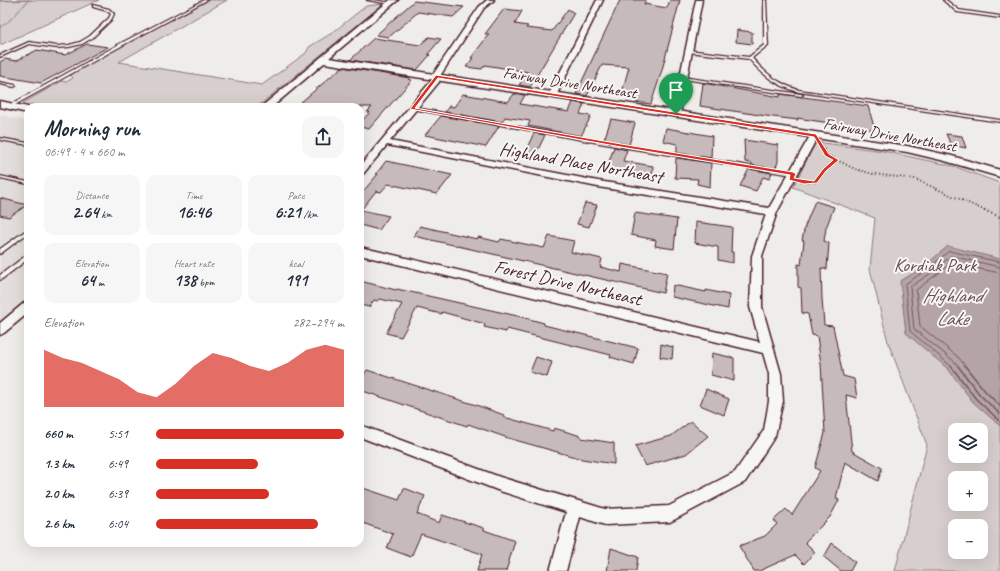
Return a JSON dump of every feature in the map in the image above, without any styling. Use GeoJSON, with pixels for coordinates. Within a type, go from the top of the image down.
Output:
{"type":"FeatureCollection","features":[{"type":"Feature","properties":{"kind":"street"},"geometry":{"type":"LineString","coordinates":[[364,167],[436,80],[436,76],[482,7],[490,0]]}},
{"type":"Feature","properties":{"kind":"street"},"geometry":{"type":"LineString","coordinates":[[553,94],[600,0]]}},
{"type":"Feature","properties":{"kind":"street"},"geometry":{"type":"LineString","coordinates":[[676,114],[699,0]]}},
{"type":"Feature","properties":{"kind":"street"},"geometry":{"type":"LineString","coordinates":[[271,103],[324,60],[392,1]]}},
{"type":"Feature","properties":{"kind":"street","name":"Fairway Drive Northeast"},"geometry":{"type":"LineString","coordinates":[[324,60],[907,149],[948,158],[1000,174]]}},
{"type":"Feature","properties":{"kind":"street"},"geometry":{"type":"LineString","coordinates":[[5,105],[24,109]]}},
{"type":"Feature","properties":{"kind":"street"},"geometry":{"type":"LineString","coordinates":[[364,433],[500,484],[605,518],[670,514],[740,477],[770,432],[776,401],[775,374],[756,307],[757,256],[772,212],[815,136]]}},
{"type":"Feature","properties":{"kind":"street","name":"Highland Place Northeast"},"geometry":{"type":"LineString","coordinates":[[384,142],[598,184],[772,212]]}},
{"type":"Feature","properties":{"kind":"street","name":"Forest Drive Northeast"},"geometry":{"type":"LineString","coordinates":[[364,252],[767,349]]}},
{"type":"Feature","properties":{"kind":"street"},"geometry":{"type":"LineString","coordinates":[[0,330],[24,309]]}},
{"type":"Feature","properties":{"kind":"street"},"geometry":{"type":"LineString","coordinates":[[558,571],[575,508]]}},
{"type":"Feature","properties":{"kind":"lane"},"geometry":{"type":"LineString","coordinates":[[5,105],[206,0]]}},
{"type":"Feature","properties":{"kind":"lane"},"geometry":{"type":"LineString","coordinates":[[368,0],[392,1]]}},
{"type":"Feature","properties":{"kind":"lane"},"geometry":{"type":"LineString","coordinates":[[750,58],[766,45],[765,0]]}},
{"type":"Feature","properties":{"kind":"lane"},"geometry":{"type":"LineString","coordinates":[[944,0],[958,11],[1000,17]]}},
{"type":"Feature","properties":{"kind":"lane"},"geometry":{"type":"LineString","coordinates":[[0,56],[29,42],[57,47],[69,46],[91,37],[110,19],[113,14],[108,10],[94,6]]}},
{"type":"Feature","properties":{"kind":"lane"},"geometry":{"type":"LineString","coordinates":[[688,51],[750,58],[770,79],[788,88],[799,91],[1000,121]]}},
{"type":"Feature","properties":{"kind":"lane"},"geometry":{"type":"LineString","coordinates":[[683,78],[862,104]]}},
{"type":"Feature","properties":{"kind":"lane"},"geometry":{"type":"LineString","coordinates":[[0,83],[14,86]]}},
{"type":"Feature","properties":{"kind":"lane"},"geometry":{"type":"LineString","coordinates":[[412,108],[792,176]]}},
{"type":"Feature","properties":{"kind":"lane"},"geometry":{"type":"LineString","coordinates":[[0,139],[24,143]]}},
{"type":"Feature","properties":{"kind":"lane"},"geometry":{"type":"LineString","coordinates":[[0,176],[24,182]]}},
{"type":"Feature","properties":{"kind":"lane"},"geometry":{"type":"LineString","coordinates":[[0,252],[24,234]]}},
{"type":"Feature","properties":{"kind":"lane"},"geometry":{"type":"LineString","coordinates":[[0,278],[24,259]]}},
{"type":"Feature","properties":{"kind":"path"},"geometry":{"type":"LineString","coordinates":[[0,1],[31,0]]}},
{"type":"Feature","properties":{"kind":"path"},"geometry":{"type":"LineString","coordinates":[[0,27],[9,21],[28,1]]}},
{"type":"Feature","properties":{"kind":"path"},"geometry":{"type":"LineString","coordinates":[[815,136],[827,155],[855,169],[873,174],[915,179],[1000,217]]}},
{"type":"Feature","properties":{"kind":"path"},"geometry":{"type":"LineString","coordinates":[[792,176],[804,182],[815,182],[825,170],[837,160]]}},
{"type":"Feature","properties":{"kind":"shaded area"},"geometry":{"type":"Polygon","coordinates":[[[0,115],[24,120],[24,301],[0,321],[0,115]]]}},
{"type":"Feature","properties":{"kind":"green space"},"geometry":{"type":"Polygon","coordinates":[[[0,0],[99,0],[0,45],[0,0]]]}},
{"type":"Feature","properties":{"kind":"green space"},"geometry":{"type":"Polygon","coordinates":[[[209,0],[227,0],[119,62],[262,85],[306,53],[309,47],[332,33],[366,6],[383,4],[262,103],[23,103],[62,81],[66,82],[73,78],[70,74],[209,0]]]}},
{"type":"Feature","properties":{"kind":"green space","name":"Kordiak Park"},"geometry":{"type":"Polygon","coordinates":[[[816,142],[883,151],[953,166],[1000,183],[1000,571],[895,571],[927,445],[888,342],[870,269],[875,218],[793,187],[816,142]]]}},
{"type":"Feature","properties":{"kind":"water","name":"Highland Lake"},"geometry":{"type":"Polygon","coordinates":[[[948,246],[1000,259],[1000,426],[973,402],[948,369],[906,333],[900,281],[922,268],[948,246]]]}},
{"type":"Feature","properties":{"kind":"building"},"geometry":{"type":"Polygon","coordinates":[[[620,0],[646,0],[644,4],[667,8],[670,0],[680,0],[662,70],[651,104],[635,102],[636,98],[621,96],[629,67],[602,65],[587,96],[576,94],[620,0]]]}},
{"type":"Feature","properties":{"kind":"building"},"geometry":{"type":"Polygon","coordinates":[[[414,1],[464,7],[453,17],[418,12],[389,37],[376,35],[414,1]]]}},
{"type":"Feature","properties":{"kind":"building"},"geometry":{"type":"Polygon","coordinates":[[[504,9],[522,11],[515,24],[528,26],[526,28],[552,31],[568,9],[574,13],[530,87],[519,85],[528,72],[485,65],[482,69],[466,67],[489,34],[485,34],[504,9]]]}},
{"type":"Feature","properties":{"kind":"building"},"geometry":{"type":"Polygon","coordinates":[[[737,30],[752,32],[752,44],[736,42],[737,30]]]}},
{"type":"Feature","properties":{"kind":"building"},"geometry":{"type":"Polygon","coordinates":[[[429,37],[441,39],[417,70],[350,60],[374,38],[420,45],[429,37]]]}},
{"type":"Feature","properties":{"kind":"building"},"geometry":{"type":"Polygon","coordinates":[[[87,44],[108,47],[41,83],[0,76],[0,62],[5,59],[16,61],[37,50],[65,55],[87,44]]]}},
{"type":"Feature","properties":{"kind":"building"},"geometry":{"type":"Polygon","coordinates":[[[342,67],[410,78],[408,79],[412,80],[369,129],[364,128],[364,119],[370,112],[367,112],[372,107],[364,107],[364,103],[300,103],[342,67]]]}},
{"type":"Feature","properties":{"kind":"building"},"geometry":{"type":"Polygon","coordinates":[[[703,83],[780,97],[780,94],[868,106],[875,130],[797,118],[798,120],[700,106],[703,83]]]}},
{"type":"Feature","properties":{"kind":"building"},"geometry":{"type":"Polygon","coordinates":[[[463,94],[508,102],[514,94],[525,95],[520,104],[569,112],[573,102],[584,104],[580,114],[591,116],[581,136],[528,126],[530,121],[505,117],[502,122],[445,112],[449,106],[454,107],[463,94]]]}},
{"type":"Feature","properties":{"kind":"building"},"geometry":{"type":"Polygon","coordinates":[[[441,116],[499,126],[486,147],[425,135],[441,116]]]}},
{"type":"Feature","properties":{"kind":"building"},"geometry":{"type":"Polygon","coordinates":[[[611,119],[635,123],[629,145],[604,140],[611,119]]]}},
{"type":"Feature","properties":{"kind":"building"},"geometry":{"type":"Polygon","coordinates":[[[666,128],[712,136],[711,158],[677,153],[677,144],[663,141],[666,128]]]}},
{"type":"Feature","properties":{"kind":"building"},"geometry":{"type":"Polygon","coordinates":[[[534,133],[545,135],[535,156],[524,154],[534,133]]]}},
{"type":"Feature","properties":{"kind":"building"},"geometry":{"type":"Polygon","coordinates":[[[946,134],[962,136],[966,148],[951,145],[946,134]]]}},
{"type":"Feature","properties":{"kind":"building"},"geometry":{"type":"Polygon","coordinates":[[[744,140],[778,145],[778,162],[775,169],[751,165],[752,163],[745,162],[744,140]]]}},
{"type":"Feature","properties":{"kind":"building"},"geometry":{"type":"Polygon","coordinates":[[[614,147],[627,150],[623,161],[653,166],[652,177],[606,170],[614,147]]]}},
{"type":"Feature","properties":{"kind":"building"},"geometry":{"type":"Polygon","coordinates":[[[676,158],[711,163],[710,187],[697,184],[698,179],[675,178],[676,158]]]}},
{"type":"Feature","properties":{"kind":"building"},"geometry":{"type":"Polygon","coordinates":[[[386,161],[452,175],[437,194],[388,184],[381,192],[376,191],[364,206],[364,190],[378,174],[376,174],[386,161]]]}},
{"type":"Feature","properties":{"kind":"building"},"geometry":{"type":"Polygon","coordinates":[[[749,169],[772,173],[769,179],[763,177],[756,191],[740,186],[749,169]]]}},
{"type":"Feature","properties":{"kind":"building"},"geometry":{"type":"Polygon","coordinates":[[[0,198],[24,204],[24,207],[9,217],[0,215],[0,198]]]}},
{"type":"Feature","properties":{"kind":"building"},"geometry":{"type":"Polygon","coordinates":[[[815,201],[834,207],[826,228],[824,241],[829,243],[827,269],[821,268],[822,299],[824,325],[833,326],[843,376],[854,379],[857,398],[846,395],[852,451],[882,468],[878,481],[845,462],[836,498],[839,500],[830,517],[805,542],[815,552],[804,564],[795,555],[759,571],[754,571],[739,546],[765,536],[777,524],[774,520],[786,509],[792,515],[820,471],[815,468],[825,433],[821,364],[817,336],[812,335],[808,314],[802,313],[801,288],[798,287],[798,264],[801,265],[804,241],[802,240],[805,226],[815,201]]]}},
{"type":"Feature","properties":{"kind":"building"},"geometry":{"type":"Polygon","coordinates":[[[585,203],[597,205],[589,227],[577,224],[585,203]]]}},
{"type":"Feature","properties":{"kind":"building"},"geometry":{"type":"Polygon","coordinates":[[[364,211],[389,216],[379,230],[364,226],[364,211]]]}},
{"type":"Feature","properties":{"kind":"building"},"geometry":{"type":"Polygon","coordinates":[[[635,213],[677,219],[674,249],[655,246],[656,240],[631,235],[635,213]]]}},
{"type":"Feature","properties":{"kind":"building"},"geometry":{"type":"Polygon","coordinates":[[[696,222],[732,227],[731,252],[733,252],[733,263],[718,260],[718,247],[695,243],[696,222]]]}},
{"type":"Feature","properties":{"kind":"building"},"geometry":{"type":"Polygon","coordinates":[[[420,226],[477,239],[478,237],[499,242],[501,239],[544,248],[549,236],[574,241],[571,252],[602,259],[600,267],[621,272],[622,264],[667,273],[663,293],[414,236],[420,226]]]}},
{"type":"Feature","properties":{"kind":"building"},"geometry":{"type":"Polygon","coordinates":[[[364,282],[522,317],[544,323],[544,325],[638,348],[634,364],[610,357],[611,355],[507,329],[506,332],[484,327],[485,324],[442,312],[441,314],[417,308],[401,337],[386,333],[402,304],[380,299],[378,301],[374,300],[369,307],[364,306],[364,282]]]}},
{"type":"Feature","properties":{"kind":"building"},"geometry":{"type":"Polygon","coordinates":[[[673,285],[729,295],[728,309],[672,297],[673,285]]]}},
{"type":"Feature","properties":{"kind":"building"},"geometry":{"type":"Polygon","coordinates":[[[661,344],[673,347],[672,359],[660,357],[661,344]]]}},
{"type":"Feature","properties":{"kind":"building"},"geometry":{"type":"Polygon","coordinates":[[[712,353],[734,358],[734,381],[711,375],[712,353]]]}},
{"type":"Feature","properties":{"kind":"building"},"geometry":{"type":"Polygon","coordinates":[[[536,357],[552,362],[547,377],[530,372],[536,357]]]}},
{"type":"Feature","properties":{"kind":"building"},"geometry":{"type":"Polygon","coordinates":[[[367,370],[476,405],[504,415],[504,417],[553,431],[554,428],[581,436],[581,438],[614,443],[614,464],[582,459],[508,438],[468,424],[467,426],[364,391],[364,375],[367,370]]]}},
{"type":"Feature","properties":{"kind":"building"},"geometry":{"type":"Polygon","coordinates":[[[706,389],[729,399],[724,415],[700,405],[706,389]]]}},
{"type":"Feature","properties":{"kind":"building"},"geometry":{"type":"Polygon","coordinates":[[[691,421],[708,436],[686,454],[645,466],[635,446],[671,436],[691,421]]]}},
{"type":"Feature","properties":{"kind":"building"},"geometry":{"type":"Polygon","coordinates":[[[364,488],[399,500],[404,488],[425,496],[417,514],[439,523],[442,515],[484,528],[484,530],[515,541],[506,571],[477,571],[482,554],[421,534],[411,557],[387,548],[393,534],[364,523],[364,488]]]}},
{"type":"Feature","properties":{"kind":"building"},"geometry":{"type":"Polygon","coordinates":[[[832,543],[855,562],[850,571],[841,571],[824,557],[832,543]]]}},
{"type":"Feature","properties":{"kind":"building"},"geometry":{"type":"Polygon","coordinates":[[[611,548],[638,557],[636,571],[607,571],[611,548]]]}},
{"type":"Feature","properties":{"kind":"route"},"geometry":{"type":"LineString","coordinates":[[436,76],[676,114],[816,136],[827,155],[837,160],[825,170],[815,182],[804,182],[790,179],[793,174],[621,146],[412,108],[436,80],[436,76]]}}]}
